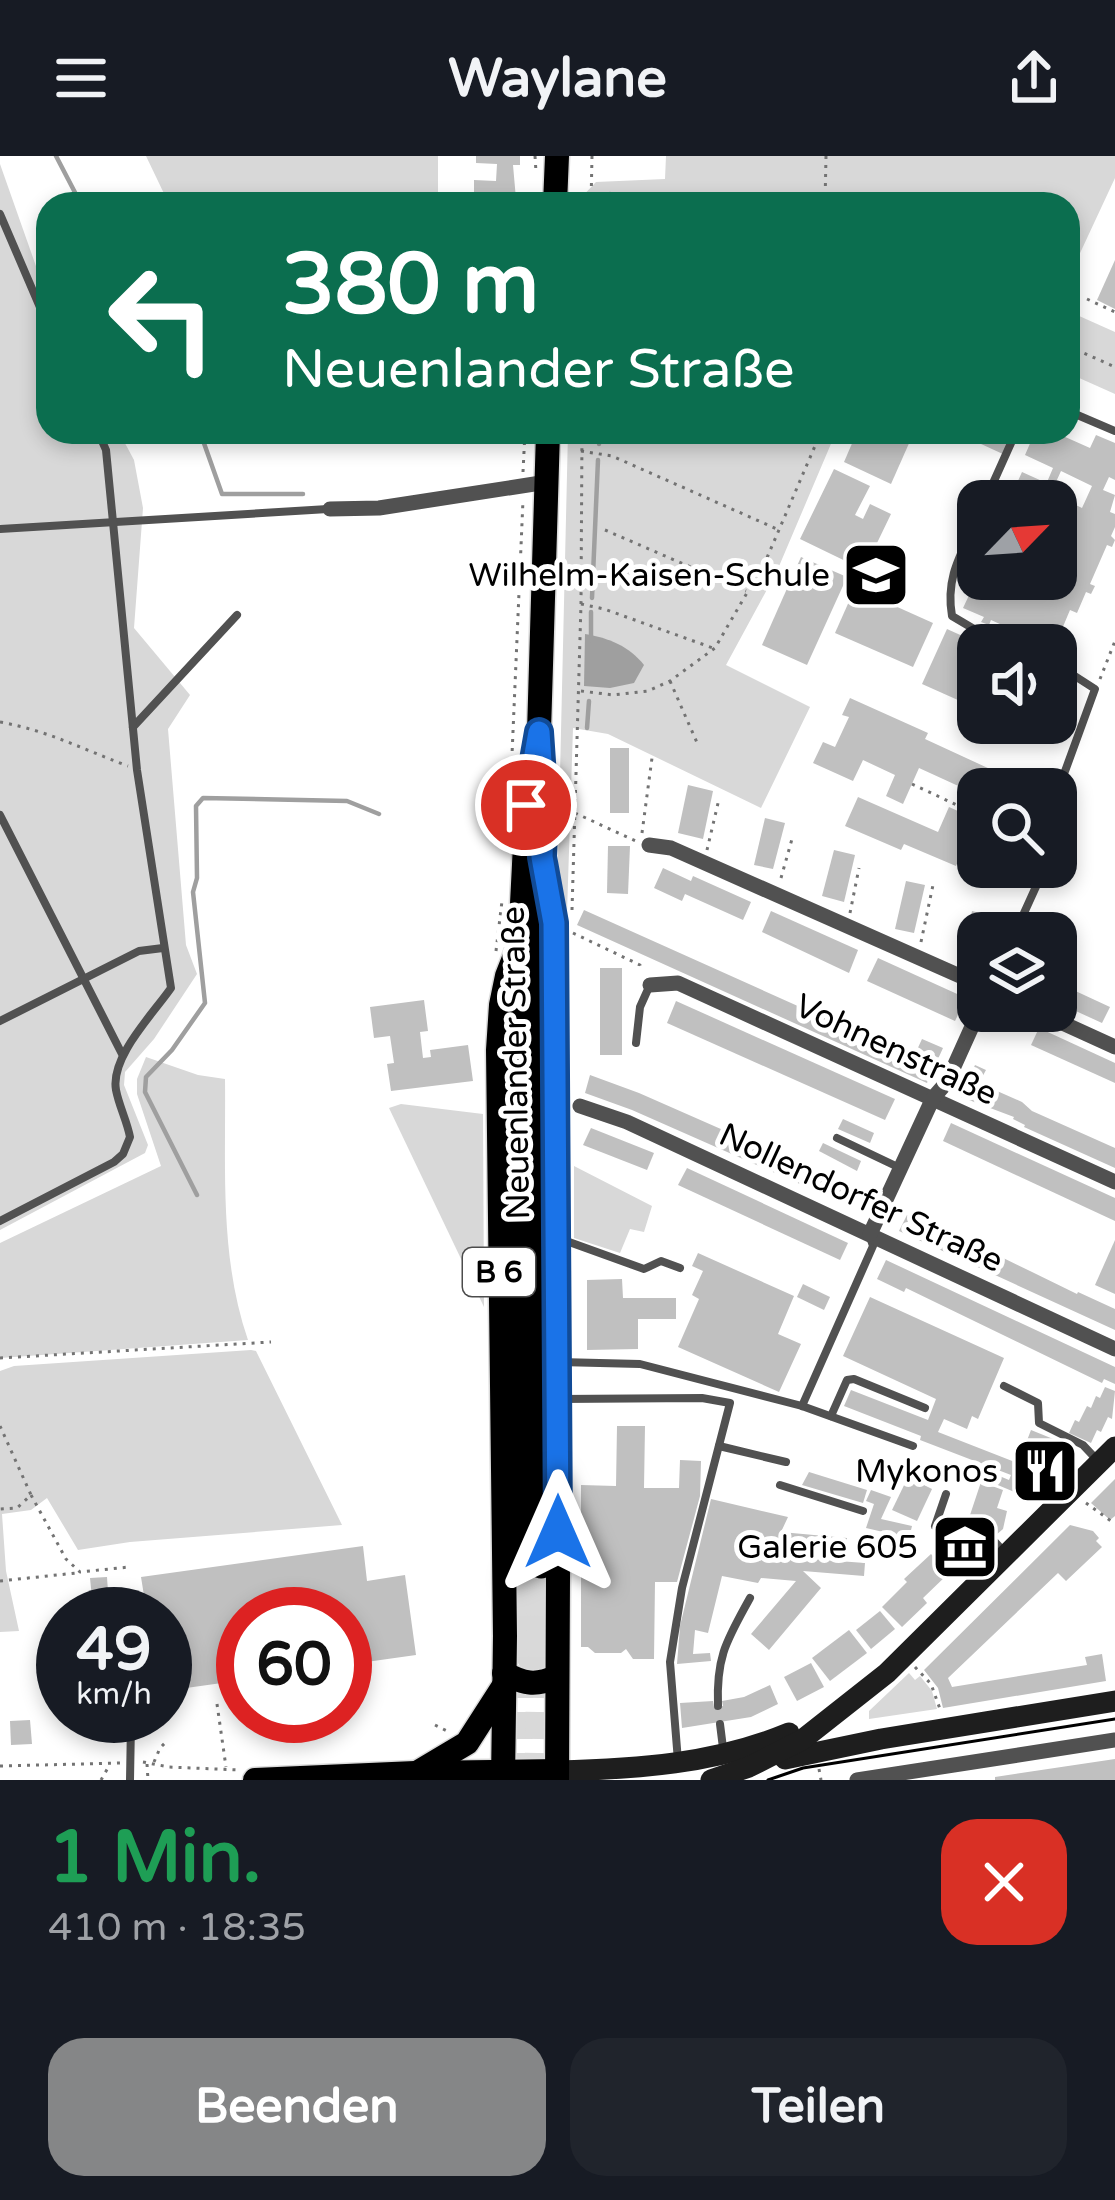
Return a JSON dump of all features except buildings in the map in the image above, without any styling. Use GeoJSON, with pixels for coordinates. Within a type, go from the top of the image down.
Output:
{"type":"FeatureCollection","features":[{"type":"Feature","properties":{"kind":"highway","name":"Neuenlander Straße"},"geometry":{"type":"LineString","coordinates":[[520,943],[515,1039],[531,1566],[542,857]]}},
{"type":"Feature","properties":{"kind":"main road"},"geometry":{"type":"LineString","coordinates":[[556,192],[557,156]]}},
{"type":"Feature","properties":{"kind":"main road","name":"Neuenlander Straße"},"geometry":{"type":"LineString","coordinates":[[547,1776],[556,1677],[558,1400],[554,923],[542,857],[539,732],[548,444]]}},
{"type":"Feature","properties":{"kind":"main road","name":"Neuenlander Straße"},"geometry":{"type":"LineString","coordinates":[[503,1776],[498,1050],[501,1005],[520,943],[526,805],[539,732]]}},
{"type":"Feature","properties":{"kind":"main road"},"geometry":{"type":"LineString","coordinates":[[504,1679],[531,1684],[556,1677]]}},
{"type":"Feature","properties":{"kind":"main road"},"geometry":{"type":"LineString","coordinates":[[416,1773],[467,1743],[504,1679]]}},
{"type":"Feature","properties":{"kind":"main road"},"geometry":{"type":"LineString","coordinates":[[504,1679],[516,1737],[547,1776]]}},
{"type":"Feature","properties":{"kind":"main road"},"geometry":{"type":"LineString","coordinates":[[248,1775],[547,1776]]}},
{"type":"Feature","properties":{"kind":"street"},"geometry":{"type":"LineString","coordinates":[[330,509],[379,508],[547,482]]}},
{"type":"Feature","properties":{"kind":"street"},"geometry":{"type":"LineString","coordinates":[[649,845],[705,862],[957,975]]}},
{"type":"Feature","properties":{"kind":"street","name":"Vohnenstraße"},"geometry":{"type":"LineString","coordinates":[[650,985],[678,983],[1115,1182]]}},
{"type":"Feature","properties":{"kind":"street"},"geometry":{"type":"LineString","coordinates":[[1077,1026],[1113,1040]]}},
{"type":"Feature","properties":{"kind":"street"},"geometry":{"type":"LineString","coordinates":[[870,1234],[933,1098],[947,1082],[970,1032]]}},
{"type":"Feature","properties":{"kind":"street","name":"Nollendorfer Straße"},"geometry":{"type":"LineString","coordinates":[[580,1106],[627,1122],[1115,1349]]}},
{"type":"Feature","properties":{"kind":"street"},"geometry":{"type":"LineString","coordinates":[[749,1767],[802,1740],[905,1656],[1107,1454]]}},
{"type":"Feature","properties":{"kind":"street"},"geometry":{"type":"LineString","coordinates":[[547,1776],[749,1767],[881,1739],[1115,1701]]}},
{"type":"Feature","properties":{"kind":"street"},"geometry":{"type":"LineString","coordinates":[[698,1771],[723,1756],[823,1721],[852,1735],[881,1739]]}},
{"type":"Feature","properties":{"kind":"street"},"geometry":{"type":"LineString","coordinates":[[857,1780],[947,1773],[1115,1740]]}},
{"type":"Feature","properties":{"kind":"lane"},"geometry":{"type":"LineString","coordinates":[[0,214],[36,300]]}},
{"type":"Feature","properties":{"kind":"lane"},"geometry":{"type":"LineString","coordinates":[[1080,416],[1115,431]]}},
{"type":"Feature","properties":{"kind":"lane"},"geometry":{"type":"LineString","coordinates":[[0,1221],[123,1154],[130,1137],[116,1092],[122,1054],[171,988],[137,770],[103,444]]}},
{"type":"Feature","properties":{"kind":"lane"},"geometry":{"type":"LineString","coordinates":[[994,480],[1011,444]]}},
{"type":"Feature","properties":{"kind":"lane"},"geometry":{"type":"LineString","coordinates":[[0,529],[330,509]]}},
{"type":"Feature","properties":{"kind":"lane"},"geometry":{"type":"LineString","coordinates":[[957,564],[948,593],[952,616],[962,624]]}},
{"type":"Feature","properties":{"kind":"lane"},"geometry":{"type":"LineString","coordinates":[[134,727],[237,615]]}},
{"type":"Feature","properties":{"kind":"lane"},"geometry":{"type":"LineString","coordinates":[[1077,677],[1096,689],[1077,738]]}},
{"type":"Feature","properties":{"kind":"lane"},"geometry":{"type":"LineString","coordinates":[[0,815],[122,1054]]}},
{"type":"Feature","properties":{"kind":"lane"},"geometry":{"type":"LineString","coordinates":[[0,1018],[139,951],[164,948]]}},
{"type":"Feature","properties":{"kind":"lane"},"geometry":{"type":"LineString","coordinates":[[636,1043],[640,1006],[650,985]]}},
{"type":"Feature","properties":{"kind":"lane"},"geometry":{"type":"LineString","coordinates":[[837,1138],[900,1168]]}},
{"type":"Feature","properties":{"kind":"lane"},"geometry":{"type":"LineString","coordinates":[[802,1406],[873,1246],[870,1234]]}},
{"type":"Feature","properties":{"kind":"lane"},"geometry":{"type":"LineString","coordinates":[[557,1238],[644,1269],[661,1261],[680,1268]]}},
{"type":"Feature","properties":{"kind":"lane"},"geometry":{"type":"LineString","coordinates":[[557,1362],[640,1364],[802,1406],[913,1446]]}},
{"type":"Feature","properties":{"kind":"lane"},"geometry":{"type":"LineString","coordinates":[[831,1416],[848,1380],[854,1379],[925,1408]]}},
{"type":"Feature","properties":{"kind":"lane"},"geometry":{"type":"LineString","coordinates":[[1004,1386],[1038,1403],[1040,1423],[1107,1454]]}},
{"type":"Feature","properties":{"kind":"lane"},"geometry":{"type":"LineString","coordinates":[[558,1400],[702,1398],[730,1403],[682,1588],[670,1662],[698,1771]]}},
{"type":"Feature","properties":{"kind":"lane"},"geometry":{"type":"LineString","coordinates":[[719,1446],[786,1462]]}},
{"type":"Feature","properties":{"kind":"lane"},"geometry":{"type":"LineString","coordinates":[[780,1485],[863,1511]]}},
{"type":"Feature","properties":{"kind":"lane"},"geometry":{"type":"LineString","coordinates":[[946,1494],[935,1526],[995,1542],[1006,1554]]}},
{"type":"Feature","properties":{"kind":"lane"},"geometry":{"type":"LineString","coordinates":[[718,1706],[722,1647],[750,1598]]}},
{"type":"Feature","properties":{"kind":"lane"},"geometry":{"type":"LineString","coordinates":[[720,1724],[723,1756]]}},
{"type":"Feature","properties":{"kind":"lane"},"geometry":{"type":"LineString","coordinates":[[130,1780],[131,1743]]}},
{"type":"Feature","properties":{"kind":"path"},"geometry":{"type":"LineString","coordinates":[[535,156],[537,184]]}},
{"type":"Feature","properties":{"kind":"path"},"geometry":{"type":"LineString","coordinates":[[591,192],[592,156]]}},
{"type":"Feature","properties":{"kind":"path"},"geometry":{"type":"LineString","coordinates":[[825,157],[825,192]]}},
{"type":"Feature","properties":{"kind":"path"},"geometry":{"type":"LineString","coordinates":[[1087,299],[1115,312]]}},
{"type":"Feature","properties":{"kind":"path"},"geometry":{"type":"LineString","coordinates":[[1080,351],[1115,367]]}},
{"type":"Feature","properties":{"kind":"path"},"geometry":{"type":"LineString","coordinates":[[581,444],[581,604],[715,648]]}},
{"type":"Feature","properties":{"kind":"path"},"geometry":{"type":"LineString","coordinates":[[579,691],[648,692],[715,648],[748,592],[816,444]]}},
{"type":"Feature","properties":{"kind":"path"},"geometry":{"type":"LineString","coordinates":[[581,451],[612,456],[779,529]]}},
{"type":"Feature","properties":{"kind":"path"},"geometry":{"type":"LineString","coordinates":[[605,530],[748,592]]}},
{"type":"Feature","properties":{"kind":"path"},"geometry":{"type":"LineString","coordinates":[[1096,689],[1115,641]]}},
{"type":"Feature","properties":{"kind":"path"},"geometry":{"type":"LineString","coordinates":[[670,681],[698,745]]}},
{"type":"Feature","properties":{"kind":"path"},"geometry":{"type":"LineString","coordinates":[[0,722],[61,737],[137,770]]}},
{"type":"Feature","properties":{"kind":"path"},"geometry":{"type":"LineString","coordinates":[[649,845],[640,831],[652,758]]}},
{"type":"Feature","properties":{"kind":"path"},"geometry":{"type":"LineString","coordinates":[[912,784],[957,805]]}},
{"type":"Feature","properties":{"kind":"path"},"geometry":{"type":"LineString","coordinates":[[705,862],[719,799]]}},
{"type":"Feature","properties":{"kind":"path"},"geometry":{"type":"LineString","coordinates":[[575,813],[649,845]]}},
{"type":"Feature","properties":{"kind":"path"},"geometry":{"type":"LineString","coordinates":[[776,894],[792,839]]}},
{"type":"Feature","properties":{"kind":"path"},"geometry":{"type":"LineString","coordinates":[[847,926],[859,868]]}},
{"type":"Feature","properties":{"kind":"path"},"geometry":{"type":"LineString","coordinates":[[918,958],[933,885]]}},
{"type":"Feature","properties":{"kind":"path"},"geometry":{"type":"LineString","coordinates":[[571,932],[640,965],[650,985]]}},
{"type":"Feature","properties":{"kind":"path"},"geometry":{"type":"LineString","coordinates":[[0,1358],[271,1342]]}},
{"type":"Feature","properties":{"kind":"path"},"geometry":{"type":"LineString","coordinates":[[0,1426],[66,1559],[80,1572]]}},
{"type":"Feature","properties":{"kind":"path"},"geometry":{"type":"LineString","coordinates":[[1071,1490],[1115,1524]]}},
{"type":"Feature","properties":{"kind":"path"},"geometry":{"type":"LineString","coordinates":[[0,1509],[17,1508],[31,1495]]}},
{"type":"Feature","properties":{"kind":"path"},"geometry":{"type":"LineString","coordinates":[[0,1581],[129,1567]]}},
{"type":"Feature","properties":{"kind":"path"},"geometry":{"type":"LineString","coordinates":[[905,1656],[936,1693],[943,1729]]}},
{"type":"Feature","properties":{"kind":"path"},"geometry":{"type":"LineString","coordinates":[[435,1725],[458,1733],[441,1745]]}},
{"type":"Feature","properties":{"kind":"path"},"geometry":{"type":"LineString","coordinates":[[222,1743],[226,1769]]}},
{"type":"Feature","properties":{"kind":"path"},"geometry":{"type":"LineString","coordinates":[[148,1780],[150,1764],[165,1744]]}},
{"type":"Feature","properties":{"kind":"path"},"geometry":{"type":"LineString","coordinates":[[0,1766],[131,1762],[248,1775]]}},
{"type":"Feature","properties":{"kind":"path"},"geometry":{"type":"LineString","coordinates":[[101,1780],[109,1764]]}},
{"type":"Feature","properties":{"kind":"shaded area"},"geometry":{"type":"Polygon","coordinates":[[[146,156],[438,156],[438,192],[163,192],[146,156]]]}},
{"type":"Feature","properties":{"kind":"shaded area"},"geometry":{"type":"Polygon","coordinates":[[[666,156],[1115,156],[1115,178],[1080,253],[1080,192],[586,192],[596,182],[665,179],[666,156]]]}},
{"type":"Feature","properties":{"kind":"shaded area"},"geometry":{"type":"Polygon","coordinates":[[[0,164],[36,266],[36,444],[125,444],[134,460],[143,508],[134,628],[190,695],[168,729],[186,945],[197,974],[154,1039],[125,1072],[124,1085],[148,1145],[145,1153],[0,1230],[0,164]]]}},
{"type":"Feature","properties":{"kind":"shaded area"},"geometry":{"type":"Polygon","coordinates":[[[1080,316],[1115,332],[1115,394],[1080,378],[1080,316]]]}},
{"type":"Feature","properties":{"kind":"shaded area"},"geometry":{"type":"Polygon","coordinates":[[[568,444],[831,444],[777,571],[726,665],[810,707],[761,808],[608,734],[573,728],[567,913],[557,903],[568,444]]]}},
{"type":"Feature","properties":{"kind":"shaded area"},"geometry":{"type":"Polygon","coordinates":[[[585,634],[618,644],[638,658],[644,665],[634,683],[584,686],[585,634]]]}},
{"type":"Feature","properties":{"kind":"shaded area"},"geometry":{"type":"Polygon","coordinates":[[[146,1057],[225,1079],[228,1243],[248,1340],[0,1358],[0,1243],[161,1166],[137,1094],[146,1057]]]}},
{"type":"Feature","properties":{"kind":"shaded area"},"geometry":{"type":"Polygon","coordinates":[[[401,1104],[483,1114],[484,1307],[389,1108],[401,1104]]]}},
{"type":"Feature","properties":{"kind":"shaded area"},"geometry":{"type":"Polygon","coordinates":[[[574,1166],[652,1206],[644,1232],[630,1229],[620,1253],[574,1238],[574,1166]]]}},
{"type":"Feature","properties":{"kind":"shaded area"},"geometry":{"type":"Polygon","coordinates":[[[256,1351],[342,1525],[78,1550],[47,1498],[31,1510],[2,1514],[6,1571],[19,1631],[0,1632],[0,1371],[14,1366],[256,1351]]]}},
{"type":"Feature","properties":{"kind":"shaded area"},"geometry":{"type":"Polygon","coordinates":[[[548,1567],[548,1665],[544,1671],[522,1670],[511,1568],[548,1567]]]}},
{"type":"Feature","properties":{"kind":"shaded area"},"geometry":{"type":"Polygon","coordinates":[[[909,1673],[915,1680],[920,1676],[932,1691],[937,1709],[869,1719],[869,1711],[909,1673]]]}},
{"type":"Feature","properties":{"kind":"waterway"},"geometry":{"type":"LineString","coordinates":[[56,156],[75,192]]}},
{"type":"Feature","properties":{"kind":"waterway"},"geometry":{"type":"LineString","coordinates":[[204,444],[222,494],[303,494]]}},
{"type":"Feature","properties":{"kind":"waterway"},"geometry":{"type":"LineString","coordinates":[[592,598],[598,460]]}},
{"type":"Feature","properties":{"kind":"waterway"},"geometry":{"type":"LineString","coordinates":[[591,612],[591,640]]}},
{"type":"Feature","properties":{"kind":"waterway"},"geometry":{"type":"LineString","coordinates":[[587,728],[589,701]]}},
{"type":"Feature","properties":{"kind":"waterway"},"geometry":{"type":"LineString","coordinates":[[197,1195],[145,1092],[146,1077],[205,1003],[193,892],[196,806],[203,798],[347,801],[379,814]]}},
{"type":"Feature","properties":{"kind":"tunnel"},"geometry":{"type":"LineString","coordinates":[[538,1780],[541,1565]]}},
{"type":"Feature","properties":{"kind":"tunnel"},"geometry":{"type":"LineString","coordinates":[[519,1780],[520,1567]]}},
{"type":"Feature","properties":{"kind":"tram line"},"geometry":{"type":"LineString","coordinates":[[768,1780],[803,1768],[1115,1719]]}},
{"type":"Feature","properties":{"kind":"place","name":"Wilhelm-Kaisen-Schule"},"geometry":{"type":"Point","coordinates":[876,575]}},
{"type":"Feature","properties":{"kind":"place","name":"Mykonos"},"geometry":{"type":"Point","coordinates":[1045,1471]}},
{"type":"Feature","properties":{"kind":"place","name":"Galerie 605"},"geometry":{"type":"Point","coordinates":[965,1547]}},
{"type":"Feature","properties":{"kind":"route"},"geometry":{"type":"LineString","coordinates":[[526,805],[539,732],[542,857],[554,923],[558,1532]]}}]}
